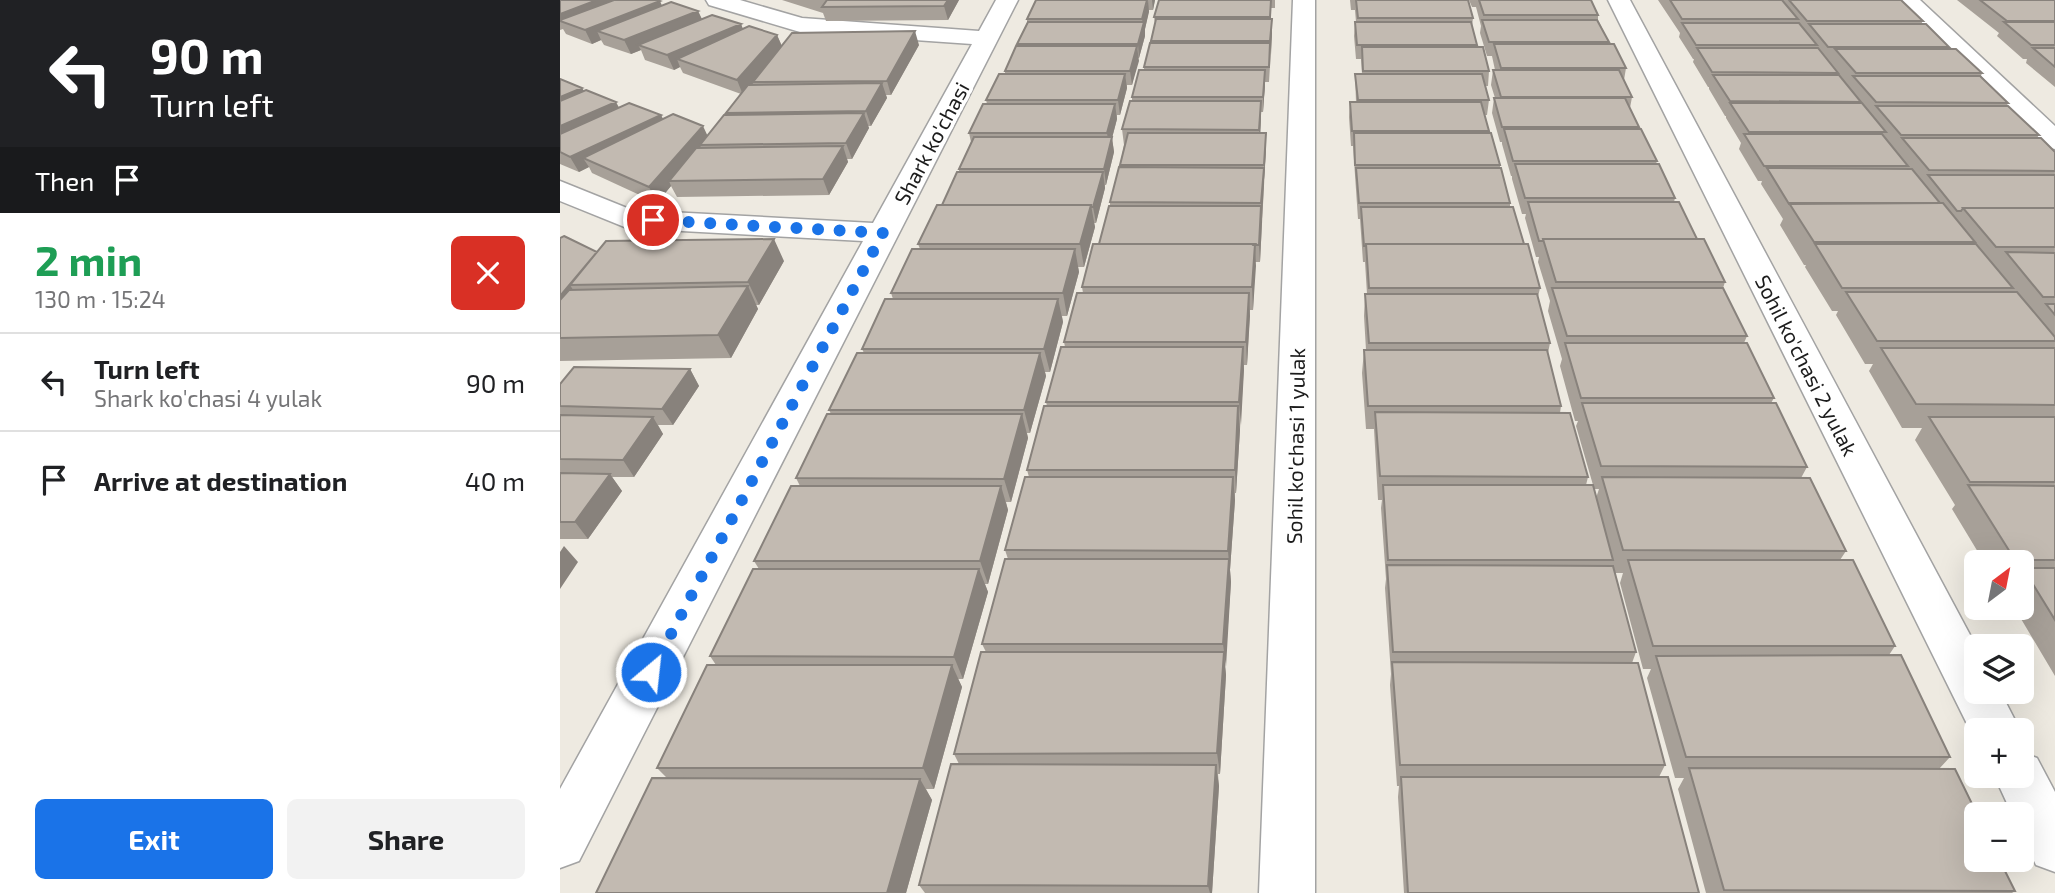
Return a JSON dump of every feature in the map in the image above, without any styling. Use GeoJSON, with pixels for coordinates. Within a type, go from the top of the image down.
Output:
{"type":"FeatureCollection","features":[{"type":"Feature","properties":{"kind":"street"},"geometry":{"type":"LineString","coordinates":[[717,0],[800,25],[986,38]]}},
{"type":"Feature","properties":{"kind":"street","name":"Shark ko'chasi"},"geometry":{"type":"LineString","coordinates":[[560,842],[1007,0]]}},
{"type":"Feature","properties":{"kind":"street","name":"Sohil ko'chasi 1 yulak"},"geometry":{"type":"LineString","coordinates":[[1287,893],[1304,0]]}},
{"type":"Feature","properties":{"kind":"street","name":"Sohil ko'chasi 2 yulak"},"geometry":{"type":"LineString","coordinates":[[1619,0],[1989,718]]}},
{"type":"Feature","properties":{"kind":"street"},"geometry":{"type":"LineString","coordinates":[[1908,0],[2055,142]]}},
{"type":"Feature","properties":{"kind":"street"},"geometry":{"type":"LineString","coordinates":[[560,190],[627,219],[883,233]]}},
{"type":"Feature","properties":{"kind":"street"},"geometry":{"type":"LineString","coordinates":[[2026,788],[2055,846]]}},
{"type":"Feature","properties":{"kind":"building"},"geometry":{"type":"Polygon","coordinates":[[[560,0],[597,0],[560,14],[560,0]]]}},
{"type":"Feature","properties":{"kind":"building"},"geometry":{"type":"Polygon","coordinates":[[[614,0],[660,1],[585,30],[560,21],[560,20],[614,0]]]}},
{"type":"Feature","properties":{"kind":"building"},"geometry":{"type":"Polygon","coordinates":[[[827,0],[948,0],[944,6],[822,7],[827,0]]]}},
{"type":"Feature","properties":{"kind":"building"},"geometry":{"type":"Polygon","coordinates":[[[1036,0],[1147,0],[1142,19],[1027,19],[1036,0]]]}},
{"type":"Feature","properties":{"kind":"building"},"geometry":{"type":"Polygon","coordinates":[[[1159,0],[1271,0],[1270,17],[1154,17],[1159,0]]]}},
{"type":"Feature","properties":{"kind":"building"},"geometry":{"type":"Polygon","coordinates":[[[1356,0],[1468,0],[1473,18],[1358,18],[1356,0]]]}},
{"type":"Feature","properties":{"kind":"building"},"geometry":{"type":"Polygon","coordinates":[[[1479,0],[1591,0],[1598,15],[1484,15],[1479,0]]]}},
{"type":"Feature","properties":{"kind":"building"},"geometry":{"type":"Polygon","coordinates":[[[1670,0],[1782,0],[1798,19],[1682,19],[1670,0]]]}},
{"type":"Feature","properties":{"kind":"building"},"geometry":{"type":"Polygon","coordinates":[[[1789,0],[1901,0],[1923,21],[1807,21],[1789,0]]]}},
{"type":"Feature","properties":{"kind":"building"},"geometry":{"type":"Polygon","coordinates":[[[1980,0],[2055,0],[2055,21],[2007,21],[1980,0]]]}},
{"type":"Feature","properties":{"kind":"building"},"geometry":{"type":"Polygon","coordinates":[[[671,2],[698,11],[624,40],[597,31],[671,2]]]}},
{"type":"Feature","properties":{"kind":"building"},"geometry":{"type":"Polygon","coordinates":[[[712,15],[741,24],[667,55],[638,45],[712,15]]]}},
{"type":"Feature","properties":{"kind":"building"},"geometry":{"type":"Polygon","coordinates":[[[1156,19],[1272,19],[1270,41],[1151,41],[1156,19]]]}},
{"type":"Feature","properties":{"kind":"building"},"geometry":{"type":"Polygon","coordinates":[[[1482,20],[1597,20],[1609,42],[1489,42],[1482,20]]]}},
{"type":"Feature","properties":{"kind":"building"},"geometry":{"type":"Polygon","coordinates":[[[1028,22],[1144,22],[1138,44],[1017,44],[1028,22]]]}},
{"type":"Feature","properties":{"kind":"building"},"geometry":{"type":"Polygon","coordinates":[[[1355,22],[1471,22],[1477,45],[1357,45],[1355,22]]]}},
{"type":"Feature","properties":{"kind":"building"},"geometry":{"type":"Polygon","coordinates":[[[2004,22],[2055,22],[2055,45],[2031,45],[2004,22]]]}},
{"type":"Feature","properties":{"kind":"building"},"geometry":{"type":"Polygon","coordinates":[[[1682,23],[1799,23],[1817,45],[1696,45],[1682,23]]]}},
{"type":"Feature","properties":{"kind":"building"},"geometry":{"type":"Polygon","coordinates":[[[1809,24],[1926,24],[1949,47],[1828,47],[1809,24]]]}},
{"type":"Feature","properties":{"kind":"building"},"geometry":{"type":"Polygon","coordinates":[[[749,26],[777,35],[737,80],[677,59],[749,26]]]}},
{"type":"Feature","properties":{"kind":"building"},"geometry":{"type":"Polygon","coordinates":[[[915,31],[887,81],[753,82],[792,33],[915,31]]]}},
{"type":"Feature","properties":{"kind":"building"},"geometry":{"type":"Polygon","coordinates":[[[1150,43],[1270,43],[1269,67],[1144,67],[1150,43]]]}},
{"type":"Feature","properties":{"kind":"building"},"geometry":{"type":"Polygon","coordinates":[[[1494,44],[1614,44],[1626,68],[1501,68],[1494,44]]]}},
{"type":"Feature","properties":{"kind":"building"},"geometry":{"type":"Polygon","coordinates":[[[1016,46],[1137,46],[1130,71],[1005,71],[1016,46]]]}},
{"type":"Feature","properties":{"kind":"building"},"geometry":{"type":"Polygon","coordinates":[[[1362,47],[1483,47],[1489,71],[1363,71],[1362,47]]]}},
{"type":"Feature","properties":{"kind":"building"},"geometry":{"type":"Polygon","coordinates":[[[1697,48],[1818,48],[1838,73],[1712,72],[1697,48]]]}},
{"type":"Feature","properties":{"kind":"building"},"geometry":{"type":"Polygon","coordinates":[[[2033,48],[2055,48],[2055,67],[2033,48]]]}},
{"type":"Feature","properties":{"kind":"building"},"geometry":{"type":"Polygon","coordinates":[[[1835,49],[1956,49],[1982,73],[1856,73],[1835,49]]]}},
{"type":"Feature","properties":{"kind":"building"},"geometry":{"type":"Polygon","coordinates":[[[1139,70],[1265,70],[1263,97],[1132,97],[1139,70]]]}},
{"type":"Feature","properties":{"kind":"building"},"geometry":{"type":"Polygon","coordinates":[[[1493,70],[1619,70],[1632,97],[1501,97],[1493,70]]]}},
{"type":"Feature","properties":{"kind":"building"},"geometry":{"type":"Polygon","coordinates":[[[999,74],[1125,74],[1118,100],[986,100],[999,74]]]}},
{"type":"Feature","properties":{"kind":"building"},"geometry":{"type":"Polygon","coordinates":[[[1355,74],[1482,74],[1489,100],[1358,100],[1355,74]]]}},
{"type":"Feature","properties":{"kind":"building"},"geometry":{"type":"Polygon","coordinates":[[[1713,75],[1839,75],[1861,102],[1730,101],[1713,75]]]}},
{"type":"Feature","properties":{"kind":"building"},"geometry":{"type":"Polygon","coordinates":[[[1853,76],[1980,76],[2008,103],[1876,102],[1853,76]]]}},
{"type":"Feature","properties":{"kind":"building"},"geometry":{"type":"Polygon","coordinates":[[[560,79],[582,88],[560,97],[560,79]]]}},
{"type":"Feature","properties":{"kind":"building"},"geometry":{"type":"Polygon","coordinates":[[[882,83],[866,111],[726,113],[748,85],[882,83]]]}},
{"type":"Feature","properties":{"kind":"building"},"geometry":{"type":"Polygon","coordinates":[[[586,90],[616,102],[560,126],[560,101],[586,90]]]}},
{"type":"Feature","properties":{"kind":"building"},"geometry":{"type":"Polygon","coordinates":[[[1494,98],[1625,98],[1639,127],[1502,127],[1494,98]]]}},
{"type":"Feature","properties":{"kind":"building"},"geometry":{"type":"Polygon","coordinates":[[[1130,101],[1261,101],[1259,130],[1122,129],[1130,101]]]}},
{"type":"Feature","properties":{"kind":"building"},"geometry":{"type":"Polygon","coordinates":[[[1350,102],[1481,102],[1489,131],[1352,131],[1350,102]]]}},
{"type":"Feature","properties":{"kind":"building"},"geometry":{"type":"Polygon","coordinates":[[[629,103],[661,115],[570,157],[560,152],[560,134],[629,103]]]}},
{"type":"Feature","properties":{"kind":"building"},"geometry":{"type":"Polygon","coordinates":[[[1730,103],[1862,103],[1886,132],[1749,132],[1730,103]]]}},
{"type":"Feature","properties":{"kind":"building"},"geometry":{"type":"Polygon","coordinates":[[[983,104],[1115,104],[1107,133],[969,133],[983,104]]]}},
{"type":"Feature","properties":{"kind":"building"},"geometry":{"type":"Polygon","coordinates":[[[1876,106],[2008,106],[2039,135],[1901,135],[1876,106]]]}},
{"type":"Feature","properties":{"kind":"building"},"geometry":{"type":"Polygon","coordinates":[[[864,113],[846,143],[700,145],[724,115],[864,113]]]}},
{"type":"Feature","properties":{"kind":"building"},"geometry":{"type":"Polygon","coordinates":[[[673,114],[703,126],[649,187],[583,158],[673,114]]]}},
{"type":"Feature","properties":{"kind":"building"},"geometry":{"type":"Polygon","coordinates":[[[1504,129],[1641,129],[1657,161],[1513,161],[1504,129]]]}},
{"type":"Feature","properties":{"kind":"building"},"geometry":{"type":"Polygon","coordinates":[[[1128,133],[1266,133],[1264,165],[1120,165],[1128,133]]]}},
{"type":"Feature","properties":{"kind":"building"},"geometry":{"type":"Polygon","coordinates":[[[1354,133],[1491,133],[1500,165],[1355,165],[1354,133]]]}},
{"type":"Feature","properties":{"kind":"building"},"geometry":{"type":"Polygon","coordinates":[[[1744,134],[1882,134],[1908,166],[1764,166],[1744,134]]]}},
{"type":"Feature","properties":{"kind":"building"},"geometry":{"type":"Polygon","coordinates":[[[974,137],[1112,137],[1104,169],[959,169],[974,137]]]}},
{"type":"Feature","properties":{"kind":"building"},"geometry":{"type":"Polygon","coordinates":[[[1902,138],[2041,138],[2055,152],[2055,171],[1929,170],[1902,138]]]}},
{"type":"Feature","properties":{"kind":"building"},"geometry":{"type":"Polygon","coordinates":[[[843,146],[823,179],[669,181],[696,148],[843,146]]]}},
{"type":"Feature","properties":{"kind":"building"},"geometry":{"type":"Polygon","coordinates":[[[1515,164],[1659,164],[1675,198],[1525,198],[1515,164]]]}},
{"type":"Feature","properties":{"kind":"building"},"geometry":{"type":"Polygon","coordinates":[[[1119,167],[1264,168],[1261,203],[1110,202],[1119,167]]]}},
{"type":"Feature","properties":{"kind":"building"},"geometry":{"type":"Polygon","coordinates":[[[1356,168],[1501,168],[1510,203],[1359,203],[1356,168]]]}},
{"type":"Feature","properties":{"kind":"building"},"geometry":{"type":"Polygon","coordinates":[[[1767,168],[1912,169],[1940,203],[1789,204],[1767,168]]]}},
{"type":"Feature","properties":{"kind":"building"},"geometry":{"type":"Polygon","coordinates":[[[957,172],[1103,172],[1093,207],[942,205],[957,172]]]}},
{"type":"Feature","properties":{"kind":"building"},"geometry":{"type":"Polygon","coordinates":[[[1928,175],[2055,175],[2055,208],[1963,208],[1957,211],[1928,175]]]}},
{"type":"Feature","properties":{"kind":"building"},"geometry":{"type":"Polygon","coordinates":[[[1528,202],[1679,202],[1697,239],[1539,241],[1528,202]]]}},
{"type":"Feature","properties":{"kind":"building"},"geometry":{"type":"Polygon","coordinates":[[[1789,203],[1943,203],[1975,242],[1814,242],[1789,203]]]}},
{"type":"Feature","properties":{"kind":"building"},"geometry":{"type":"Polygon","coordinates":[[[937,205],[1091,205],[1080,244],[918,244],[937,205]]]}},
{"type":"Feature","properties":{"kind":"building"},"geometry":{"type":"Polygon","coordinates":[[[1109,206],[1261,206],[1259,245],[1099,244],[1109,206]]]}},
{"type":"Feature","properties":{"kind":"building"},"geometry":{"type":"Polygon","coordinates":[[[1361,207],[1513,207],[1524,244],[1364,246],[1361,207]]]}},
{"type":"Feature","properties":{"kind":"building"},"geometry":{"type":"Polygon","coordinates":[[[1963,208],[2055,208],[2055,247],[1996,247],[1963,208]]]}},
{"type":"Feature","properties":{"kind":"building"},"geometry":{"type":"Polygon","coordinates":[[[564,236],[597,252],[560,296],[560,238],[564,236]]]}},
{"type":"Feature","properties":{"kind":"building"},"geometry":{"type":"Polygon","coordinates":[[[774,239],[748,282],[570,285],[606,241],[774,239]]]}},
{"type":"Feature","properties":{"kind":"building"},"geometry":{"type":"Polygon","coordinates":[[[1543,239],[1704,239],[1725,282],[1556,282],[1543,239]]]}},
{"type":"Feature","properties":{"kind":"building"},"geometry":{"type":"Polygon","coordinates":[[[1093,244],[1255,244],[1252,287],[1082,287],[1093,244]]]}},
{"type":"Feature","properties":{"kind":"building"},"geometry":{"type":"Polygon","coordinates":[[[1366,244],[1528,244],[1540,288],[1369,288],[1366,244]]]}},
{"type":"Feature","properties":{"kind":"building"},"geometry":{"type":"Polygon","coordinates":[[[1815,244],[1976,244],[2013,288],[1842,288],[1815,244]]]}},
{"type":"Feature","properties":{"kind":"building"},"geometry":{"type":"Polygon","coordinates":[[[912,249],[1075,249],[1063,293],[891,293],[912,249]]]}},
{"type":"Feature","properties":{"kind":"building"},"geometry":{"type":"Polygon","coordinates":[[[2006,252],[2055,253],[2055,297],[2043,297],[2006,252]]]}},
{"type":"Feature","properties":{"kind":"building"},"geometry":{"type":"Polygon","coordinates":[[[748,286],[718,335],[560,338],[560,300],[569,290],[748,286]]]}},
{"type":"Feature","properties":{"kind":"building"},"geometry":{"type":"Polygon","coordinates":[[[1552,288],[1723,288],[1747,336],[1567,336],[1552,288]]]}},
{"type":"Feature","properties":{"kind":"building"},"geometry":{"type":"Polygon","coordinates":[[[1846,292],[2017,292],[2055,337],[2055,341],[1877,341],[1846,292]]]}},
{"type":"Feature","properties":{"kind":"building"},"geometry":{"type":"Polygon","coordinates":[[[1077,293],[1249,293],[1246,342],[1064,342],[1077,293]]]}},
{"type":"Feature","properties":{"kind":"building"},"geometry":{"type":"Polygon","coordinates":[[[1365,294],[1537,294],[1550,343],[1369,343],[1365,294]]]}},
{"type":"Feature","properties":{"kind":"building"},"geometry":{"type":"Polygon","coordinates":[[[885,299],[1058,299],[1044,349],[862,349],[885,299]]]}},
{"type":"Feature","properties":{"kind":"building"},"geometry":{"type":"Polygon","coordinates":[[[2046,304],[2055,304],[2055,315],[2046,304]]]}},
{"type":"Feature","properties":{"kind":"building"},"geometry":{"type":"Polygon","coordinates":[[[1565,343],[1747,343],[1774,398],[1581,398],[1565,343]]]}},
{"type":"Feature","properties":{"kind":"building"},"geometry":{"type":"Polygon","coordinates":[[[1061,347],[1243,347],[1239,402],[1046,402],[1061,347]]]}},
{"type":"Feature","properties":{"kind":"building"},"geometry":{"type":"Polygon","coordinates":[[[1881,348],[2055,348],[2055,405],[1916,404],[1881,348]]]}},
{"type":"Feature","properties":{"kind":"building"},"geometry":{"type":"Polygon","coordinates":[[[1364,350],[1547,350],[1561,406],[1368,406],[1364,350]]]}},
{"type":"Feature","properties":{"kind":"building"},"geometry":{"type":"Polygon","coordinates":[[[857,353],[1040,353],[1024,410],[829,410],[857,353]]]}},
{"type":"Feature","properties":{"kind":"building"},"geometry":{"type":"Polygon","coordinates":[[[574,367],[690,369],[662,409],[560,406],[560,384],[574,367]]]}},
{"type":"Feature","properties":{"kind":"building"},"geometry":{"type":"Polygon","coordinates":[[[1582,403],[1776,403],[1807,467],[1601,466],[1582,403]]]}},
{"type":"Feature","properties":{"kind":"building"},"geometry":{"type":"Polygon","coordinates":[[[1044,406],[1238,406],[1235,470],[1027,470],[1044,406]]]}},
{"type":"Feature","properties":{"kind":"building"},"geometry":{"type":"Polygon","coordinates":[[[1375,412],[1570,413],[1588,477],[1380,476],[1375,412]]]}},
{"type":"Feature","properties":{"kind":"building"},"geometry":{"type":"Polygon","coordinates":[[[827,414],[1022,414],[1004,479],[796,478],[827,414]]]}},
{"type":"Feature","properties":{"kind":"building"},"geometry":{"type":"Polygon","coordinates":[[[560,415],[653,417],[623,460],[560,459],[560,415]]]}},
{"type":"Feature","properties":{"kind":"building"},"geometry":{"type":"Polygon","coordinates":[[[1929,417],[2055,417],[2055,482],[1970,482],[1929,417]]]}},
{"type":"Feature","properties":{"kind":"building"},"geometry":{"type":"Polygon","coordinates":[[[560,473],[610,474],[575,522],[560,522],[560,473]]]}},
{"type":"Feature","properties":{"kind":"building"},"geometry":{"type":"Polygon","coordinates":[[[1025,477],[1233,477],[1228,551],[1005,550],[1025,477]]]}},
{"type":"Feature","properties":{"kind":"building"},"geometry":{"type":"Polygon","coordinates":[[[1602,477],[1810,478],[1846,551],[1623,550],[1602,477]]]}},
{"type":"Feature","properties":{"kind":"building"},"geometry":{"type":"Polygon","coordinates":[[[1383,485],[1593,485],[1613,560],[1388,560],[1383,485]]]}},
{"type":"Feature","properties":{"kind":"building"},"geometry":{"type":"Polygon","coordinates":[[[1968,485],[2055,486],[2055,560],[2034,560],[2034,550],[2009,550],[1968,485]]]}},
{"type":"Feature","properties":{"kind":"building"},"geometry":{"type":"Polygon","coordinates":[[[791,486],[1001,486],[980,561],[754,561],[791,486]]]}},
{"type":"Feature","properties":{"kind":"building"},"geometry":{"type":"Polygon","coordinates":[[[1005,559],[1229,559],[1223,644],[982,644],[1005,559]]]}},
{"type":"Feature","properties":{"kind":"building"},"geometry":{"type":"Polygon","coordinates":[[[1628,560],[1853,560],[1895,646],[1653,646],[1628,560]]]}},
{"type":"Feature","properties":{"kind":"building"},"geometry":{"type":"Polygon","coordinates":[[[1387,565],[1613,566],[1636,652],[1393,652],[1387,565]]]}},
{"type":"Feature","properties":{"kind":"building"},"geometry":{"type":"Polygon","coordinates":[[[2034,568],[2055,568],[2055,620],[2034,586],[2034,568]]]}},
{"type":"Feature","properties":{"kind":"building"},"geometry":{"type":"Polygon","coordinates":[[[753,569],[979,569],[954,657],[710,656],[753,569]]]}},
{"type":"Feature","properties":{"kind":"building"},"geometry":{"type":"Polygon","coordinates":[[[981,652],[1224,652],[1217,753],[954,754],[981,652]]]}},
{"type":"Feature","properties":{"kind":"building"},"geometry":{"type":"Polygon","coordinates":[[[1901,655],[1950,757],[1686,757],[1656,656],[1901,655]]]}},
{"type":"Feature","properties":{"kind":"building"},"geometry":{"type":"Polygon","coordinates":[[[1392,662],[1638,663],[1665,765],[1400,765],[1392,662]]]}},
{"type":"Feature","properties":{"kind":"building"},"geometry":{"type":"Polygon","coordinates":[[[707,665],[952,665],[923,768],[657,768],[707,665]]]}},
{"type":"Feature","properties":{"kind":"building"},"geometry":{"type":"Polygon","coordinates":[[[951,764],[1216,765],[1208,886],[919,885],[951,764]]]}},
{"type":"Feature","properties":{"kind":"building"},"geometry":{"type":"Polygon","coordinates":[[[1689,768],[1955,769],[1971,802],[1964,802],[1964,872],[2006,872],[2015,891],[1724,890],[1689,768]]]}},
{"type":"Feature","properties":{"kind":"building"},"geometry":{"type":"Polygon","coordinates":[[[1401,777],[1668,777],[1699,893],[1408,893],[1401,777]]]}},
{"type":"Feature","properties":{"kind":"building"},"geometry":{"type":"Polygon","coordinates":[[[652,778],[920,779],[887,893],[596,893],[652,778]]]}},
{"type":"Feature","properties":{"kind":"route"},"geometry":{"type":"LineString","coordinates":[[651,672],[883,233],[653,220]]}}]}
